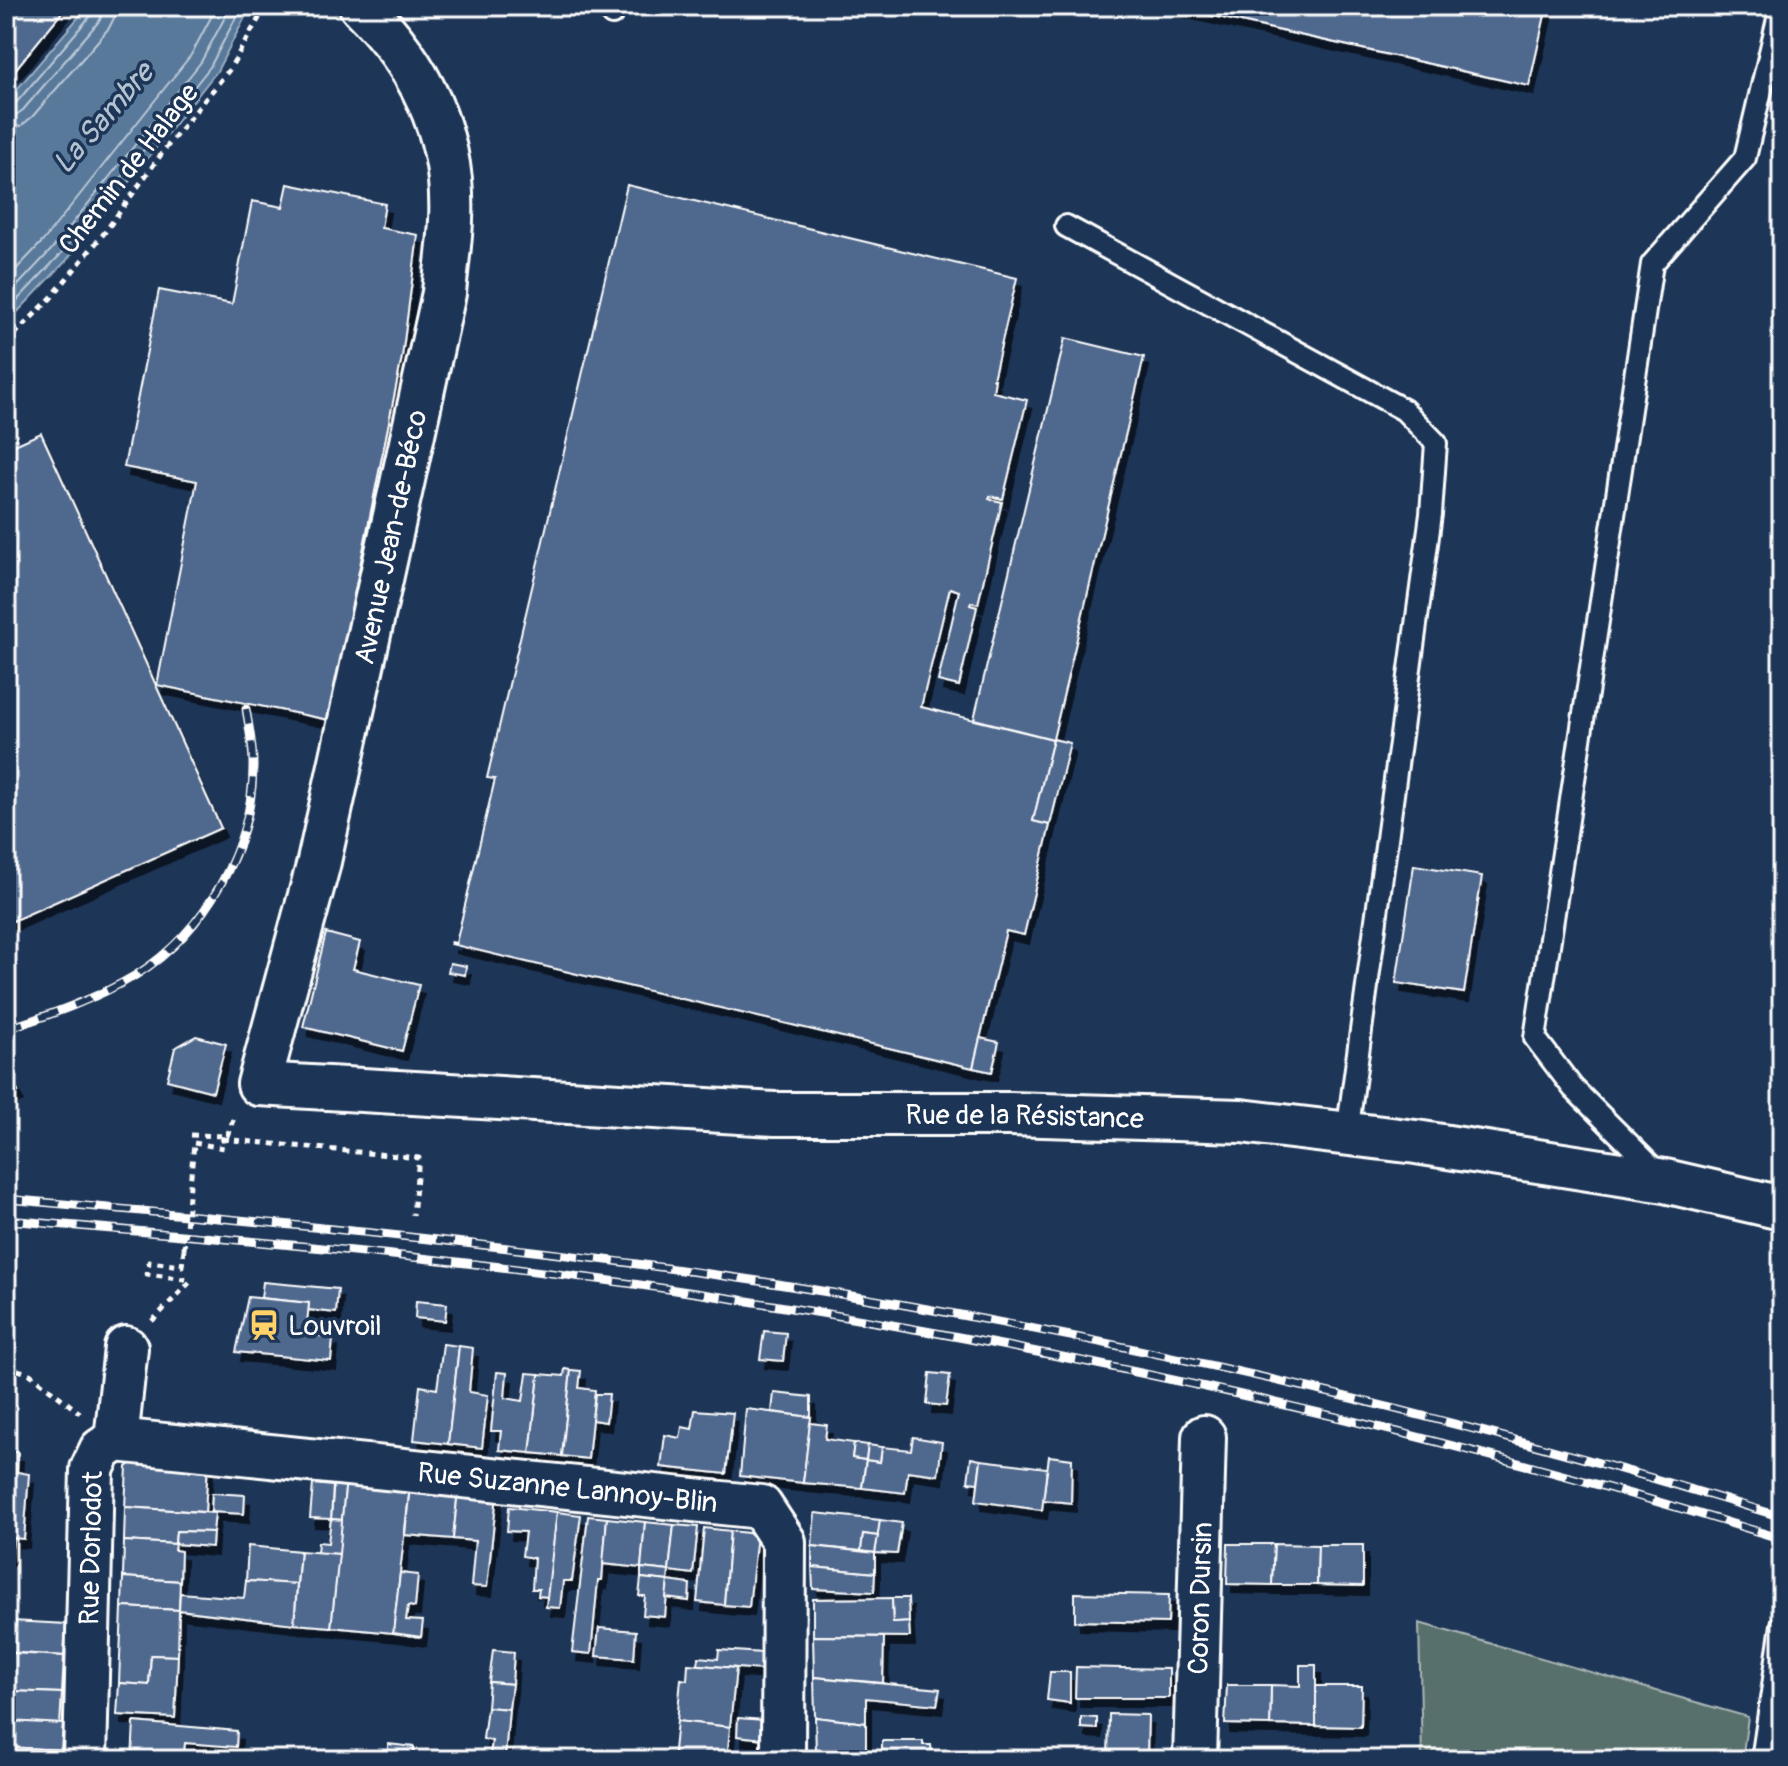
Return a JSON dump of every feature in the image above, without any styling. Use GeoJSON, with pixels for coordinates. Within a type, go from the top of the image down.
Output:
{"type":"FeatureCollection","features":[{"type":"Feature","properties":{"kind":"street","name":"Avenue Jean-de-Béco"},"geometry":{"type":"LineString","coordinates":[[259,1084],[318,866],[444,293],[450,233],[446,151],[437,117],[414,71],[384,28],[361,6]]}},
{"type":"Feature","properties":{"kind":"street","name":"Rue de la Résistance"},"geometry":{"type":"LineString","coordinates":[[259,1084],[775,1114],[1010,1114],[1241,1121],[1665,1181],[1782,1208]]}},
{"type":"Feature","properties":{"kind":"street","name":"Rue Dorlodot"},"geometry":{"type":"LineString","coordinates":[[85,1760],[92,1469],[101,1450],[116,1440],[126,1348]]}},
{"type":"Feature","properties":{"kind":"street","name":"Coron Dursin"},"geometry":{"type":"LineString","coordinates":[[1195,1760],[1204,1437]]}},
{"type":"Feature","properties":{"kind":"street","name":"Rue Suzanne Lannoy-Blin"},"geometry":{"type":"LineString","coordinates":[[116,1440],[761,1507],[784,1542],[783,1760]]}},
{"type":"Feature","properties":{"kind":"lane"},"geometry":{"type":"LineString","coordinates":[[1665,1181],[1573,1088],[1535,1038],[1652,264],[1745,158],[1781,6]]}},
{"type":"Feature","properties":{"kind":"lane"},"geometry":{"type":"LineString","coordinates":[[1066,226],[1404,410],[1436,443],[1431,514],[1347,1134]]}},
{"type":"Feature","properties":{"kind":"lane"},"geometry":{"type":"LineString","coordinates":[[1762,1760],[1782,1625]]}},
{"type":"Feature","properties":{"kind":"path","name":"Chemin de Halage"},"geometry":{"type":"LineString","coordinates":[[6,343],[50,299],[105,232],[165,149],[229,70],[266,6]]}},
{"type":"Feature","properties":{"kind":"path"},"geometry":{"type":"LineString","coordinates":[[259,1084],[237,1110],[227,1136],[191,1135],[419,1158],[413,1215]]}},
{"type":"Feature","properties":{"kind":"path"},"geometry":{"type":"LineString","coordinates":[[126,1348],[192,1280],[147,1274],[149,1262],[182,1266],[194,1143],[224,1148],[223,1139]]}},
{"type":"Feature","properties":{"kind":"path"},"geometry":{"type":"LineString","coordinates":[[6,1366],[30,1374],[116,1440]]}},
{"type":"Feature","properties":{"kind":"green space"},"geometry":{"type":"Polygon","coordinates":[[[1419,1623],[1748,1717],[1742,1760],[1422,1760],[1419,1623]]]}},
{"type":"Feature","properties":{"kind":"water","name":"La Sambre"},"geometry":{"type":"Polygon","coordinates":[[[88,6],[251,6],[217,71],[66,261],[6,324],[6,102],[88,6]]]}},
{"type":"Feature","properties":{"kind":"building"},"geometry":{"type":"Polygon","coordinates":[[[6,6],[67,6],[6,81],[6,6]]]}},
{"type":"Feature","properties":{"kind":"building"},"geometry":{"type":"Polygon","coordinates":[[[1169,6],[1547,6],[1529,86],[1169,6]]]}},
{"type":"Feature","properties":{"kind":"building"},"geometry":{"type":"Polygon","coordinates":[[[288,184],[385,204],[381,228],[418,235],[402,357],[329,720],[157,685],[197,481],[124,467],[159,290],[232,304],[252,201],[283,207],[288,184]]]}},
{"type":"Feature","properties":{"kind":"building"},"geometry":{"type":"Polygon","coordinates":[[[627,185],[1017,278],[993,379],[993,392],[1027,400],[1003,499],[990,496],[989,499],[1002,502],[978,604],[971,602],[970,605],[977,607],[959,686],[938,681],[959,591],[950,588],[921,707],[1053,739],[1033,821],[1050,825],[1024,935],[1006,931],[973,1068],[451,944],[456,943],[495,779],[487,778],[627,185]]]}},
{"type":"Feature","properties":{"kind":"building"},"geometry":{"type":"Polygon","coordinates":[[[1065,338],[1144,357],[1053,739],[974,719],[1065,338]]]}},
{"type":"Feature","properties":{"kind":"building"},"geometry":{"type":"Polygon","coordinates":[[[41,433],[221,828],[6,924],[6,449],[41,433]]]}},
{"type":"Feature","properties":{"kind":"building"},"geometry":{"type":"Polygon","coordinates":[[[1053,739],[1070,743],[1050,825],[1033,821],[1053,739]]]}},
{"type":"Feature","properties":{"kind":"building"},"geometry":{"type":"Polygon","coordinates":[[[1414,865],[1482,876],[1464,993],[1396,983],[1414,865]]]}},
{"type":"Feature","properties":{"kind":"building"},"geometry":{"type":"Polygon","coordinates":[[[326,933],[360,942],[353,969],[419,985],[402,1051],[303,1027],[326,933]]]}},
{"type":"Feature","properties":{"kind":"building"},"geometry":{"type":"Polygon","coordinates":[[[450,963],[466,966],[465,975],[448,972],[450,963]]]}},
{"type":"Feature","properties":{"kind":"building"},"geometry":{"type":"Polygon","coordinates":[[[196,1036],[226,1044],[213,1092],[167,1080],[175,1048],[196,1036]]]}},
{"type":"Feature","properties":{"kind":"building"},"geometry":{"type":"Polygon","coordinates":[[[980,1038],[999,1042],[992,1072],[973,1068],[980,1038]]]}},
{"type":"Feature","properties":{"kind":"building"},"geometry":{"type":"Polygon","coordinates":[[[12,1078],[18,1092],[6,1098],[6,1081],[12,1078]]]}},
{"type":"Feature","properties":{"kind":"building"},"geometry":{"type":"Polygon","coordinates":[[[263,1282],[338,1289],[336,1313],[308,1310],[309,1303],[261,1298],[263,1282]]]}},
{"type":"Feature","properties":{"kind":"building"},"geometry":{"type":"Polygon","coordinates":[[[248,1297],[309,1303],[306,1334],[333,1338],[331,1361],[236,1352],[248,1297]]]}},
{"type":"Feature","properties":{"kind":"building"},"geometry":{"type":"Polygon","coordinates":[[[416,1301],[447,1304],[445,1321],[415,1318],[416,1301]]]}},
{"type":"Feature","properties":{"kind":"building"},"geometry":{"type":"Polygon","coordinates":[[[764,1331],[786,1333],[783,1361],[760,1359],[764,1331]]]}},
{"type":"Feature","properties":{"kind":"building"},"geometry":{"type":"Polygon","coordinates":[[[443,1344],[459,1346],[448,1444],[414,1440],[420,1386],[437,1389],[443,1344]]]}},
{"type":"Feature","properties":{"kind":"building"},"geometry":{"type":"Polygon","coordinates":[[[459,1346],[473,1348],[469,1392],[488,1395],[482,1448],[448,1444],[459,1346]]]}},
{"type":"Feature","properties":{"kind":"building"},"geometry":{"type":"Polygon","coordinates":[[[565,1369],[571,1370],[562,1456],[530,1453],[539,1374],[564,1376],[565,1369]]]}},
{"type":"Feature","properties":{"kind":"building"},"geometry":{"type":"Polygon","coordinates":[[[571,1370],[581,1371],[579,1388],[595,1390],[588,1459],[562,1456],[571,1370]]]}},
{"type":"Feature","properties":{"kind":"building"},"geometry":{"type":"Polygon","coordinates":[[[497,1372],[507,1373],[505,1398],[523,1401],[527,1373],[539,1374],[530,1453],[499,1450],[501,1431],[491,1431],[497,1372]]]}},
{"type":"Feature","properties":{"kind":"building"},"geometry":{"type":"Polygon","coordinates":[[[930,1373],[950,1375],[946,1406],[927,1404],[930,1373]]]}},
{"type":"Feature","properties":{"kind":"building"},"geometry":{"type":"Polygon","coordinates":[[[774,1393],[811,1397],[811,1417],[772,1412],[774,1393]]]}},
{"type":"Feature","properties":{"kind":"building"},"geometry":{"type":"Polygon","coordinates":[[[595,1394],[609,1394],[606,1422],[592,1420],[595,1394]]]}},
{"type":"Feature","properties":{"kind":"building"},"geometry":{"type":"Polygon","coordinates":[[[746,1409],[811,1417],[803,1483],[740,1476],[746,1409]]]}},
{"type":"Feature","properties":{"kind":"building"},"geometry":{"type":"Polygon","coordinates":[[[695,1410],[733,1413],[726,1474],[661,1467],[665,1435],[680,1438],[682,1427],[692,1429],[695,1410]]]}},
{"type":"Feature","properties":{"kind":"building"},"geometry":{"type":"Polygon","coordinates":[[[810,1423],[827,1425],[825,1439],[854,1443],[852,1458],[866,1460],[862,1488],[803,1483],[810,1423]]]}},
{"type":"Feature","properties":{"kind":"building"},"geometry":{"type":"Polygon","coordinates":[[[913,1437],[942,1442],[938,1475],[908,1471],[905,1493],[862,1488],[866,1460],[880,1462],[882,1447],[911,1450],[913,1437]]]}},
{"type":"Feature","properties":{"kind":"building"},"geometry":{"type":"Polygon","coordinates":[[[854,1443],[868,1445],[866,1460],[852,1458],[854,1443]]]}},
{"type":"Feature","properties":{"kind":"building"},"geometry":{"type":"Polygon","coordinates":[[[868,1445],[882,1447],[880,1462],[866,1460],[868,1445]]]}},
{"type":"Feature","properties":{"kind":"building"},"geometry":{"type":"Polygon","coordinates":[[[6,1452],[18,1452],[17,1472],[29,1474],[24,1539],[13,1538],[11,1558],[6,1557],[6,1452]]]}},
{"type":"Feature","properties":{"kind":"building"},"geometry":{"type":"Polygon","coordinates":[[[1049,1456],[1072,1459],[1071,1503],[1043,1500],[1049,1456]]]}},
{"type":"Feature","properties":{"kind":"building"},"geometry":{"type":"Polygon","coordinates":[[[971,1458],[981,1460],[978,1483],[968,1482],[971,1458]]]}},
{"type":"Feature","properties":{"kind":"building"},"geometry":{"type":"Polygon","coordinates":[[[136,1460],[208,1464],[205,1512],[125,1507],[127,1467],[136,1460]]]}},
{"type":"Feature","properties":{"kind":"building"},"geometry":{"type":"Polygon","coordinates":[[[981,1460],[1047,1468],[1042,1510],[976,1501],[981,1460]]]}},
{"type":"Feature","properties":{"kind":"building"},"geometry":{"type":"Polygon","coordinates":[[[334,1478],[346,1479],[342,1520],[331,1519],[334,1478]]]}},
{"type":"Feature","properties":{"kind":"building"},"geometry":{"type":"Polygon","coordinates":[[[346,1479],[410,1486],[393,1633],[331,1627],[346,1479]]]}},
{"type":"Feature","properties":{"kind":"building"},"geometry":{"type":"Polygon","coordinates":[[[313,1484],[333,1486],[331,1519],[310,1518],[313,1484]]]}},
{"type":"Feature","properties":{"kind":"building"},"geometry":{"type":"Polygon","coordinates":[[[410,1486],[458,1490],[453,1539],[405,1535],[410,1486]]]}},
{"type":"Feature","properties":{"kind":"building"},"geometry":{"type":"Polygon","coordinates":[[[458,1490],[497,1494],[487,1587],[471,1586],[475,1541],[453,1539],[458,1490]]]}},
{"type":"Feature","properties":{"kind":"building"},"geometry":{"type":"Polygon","coordinates":[[[212,1493],[245,1495],[244,1514],[211,1512],[212,1493]]]}},
{"type":"Feature","properties":{"kind":"building"},"geometry":{"type":"Polygon","coordinates":[[[125,1507],[215,1513],[213,1532],[176,1531],[175,1544],[124,1541],[125,1507]]]}},
{"type":"Feature","properties":{"kind":"building"},"geometry":{"type":"Polygon","coordinates":[[[509,1507],[557,1512],[548,1597],[538,1596],[539,1589],[532,1589],[534,1558],[522,1556],[525,1532],[507,1531],[509,1507]]]}},
{"type":"Feature","properties":{"kind":"building"},"geometry":{"type":"Polygon","coordinates":[[[557,1512],[581,1515],[572,1581],[563,1581],[560,1608],[546,1607],[557,1512]]]}},
{"type":"Feature","properties":{"kind":"building"},"geometry":{"type":"Polygon","coordinates":[[[815,1513],[880,1520],[878,1536],[863,1534],[861,1551],[812,1546],[815,1513]]]}},
{"type":"Feature","properties":{"kind":"building"},"geometry":{"type":"Polygon","coordinates":[[[588,1516],[607,1518],[591,1654],[572,1652],[588,1516]]]}},
{"type":"Feature","properties":{"kind":"building"},"geometry":{"type":"Polygon","coordinates":[[[607,1518],[645,1522],[641,1568],[603,1564],[607,1518]]]}},
{"type":"Feature","properties":{"kind":"building"},"geometry":{"type":"Polygon","coordinates":[[[331,1519],[342,1520],[339,1554],[317,1553],[318,1542],[328,1543],[331,1519]]]}},
{"type":"Feature","properties":{"kind":"building"},"geometry":{"type":"Polygon","coordinates":[[[880,1520],[902,1523],[897,1554],[875,1553],[880,1520]]]}},
{"type":"Feature","properties":{"kind":"building"},"geometry":{"type":"Polygon","coordinates":[[[645,1522],[674,1525],[669,1571],[641,1568],[645,1522]]]}},
{"type":"Feature","properties":{"kind":"building"},"geometry":{"type":"Polygon","coordinates":[[[674,1525],[698,1527],[693,1574],[669,1571],[674,1525]]]}},
{"type":"Feature","properties":{"kind":"building"},"geometry":{"type":"Polygon","coordinates":[[[704,1528],[730,1531],[724,1605],[697,1602],[704,1528]]]}},
{"type":"Feature","properties":{"kind":"building"},"geometry":{"type":"Polygon","coordinates":[[[176,1531],[213,1532],[212,1547],[175,1544],[176,1531]]]}},
{"type":"Feature","properties":{"kind":"building"},"geometry":{"type":"Polygon","coordinates":[[[730,1531],[757,1534],[749,1607],[724,1605],[730,1531]]]}},
{"type":"Feature","properties":{"kind":"building"},"geometry":{"type":"Polygon","coordinates":[[[863,1534],[878,1536],[875,1553],[861,1551],[863,1534]]]}},
{"type":"Feature","properties":{"kind":"building"},"geometry":{"type":"Polygon","coordinates":[[[124,1541],[175,1544],[174,1550],[181,1551],[180,1581],[123,1577],[124,1541]]]}},
{"type":"Feature","properties":{"kind":"building"},"geometry":{"type":"Polygon","coordinates":[[[1228,1544],[1274,1544],[1272,1585],[1227,1584],[1228,1544]]]}},
{"type":"Feature","properties":{"kind":"building"},"geometry":{"type":"Polygon","coordinates":[[[1274,1544],[1318,1545],[1317,1585],[1272,1585],[1274,1544]]]}},
{"type":"Feature","properties":{"kind":"building"},"geometry":{"type":"Polygon","coordinates":[[[1318,1545],[1363,1545],[1363,1586],[1317,1585],[1318,1545]]]}},
{"type":"Feature","properties":{"kind":"building"},"geometry":{"type":"Polygon","coordinates":[[[248,1546],[300,1551],[297,1584],[246,1581],[248,1546]]]}},
{"type":"Feature","properties":{"kind":"building"},"geometry":{"type":"Polygon","coordinates":[[[812,1546],[875,1553],[875,1573],[812,1567],[812,1546]]]}},
{"type":"Feature","properties":{"kind":"building"},"geometry":{"type":"Polygon","coordinates":[[[300,1551],[339,1554],[331,1627],[294,1624],[300,1551]]]}},
{"type":"Feature","properties":{"kind":"building"},"geometry":{"type":"Polygon","coordinates":[[[812,1567],[875,1573],[874,1592],[813,1589],[812,1567]]]}},
{"type":"Feature","properties":{"kind":"building"},"geometry":{"type":"Polygon","coordinates":[[[641,1568],[669,1571],[668,1581],[641,1578],[641,1568]]]}},
{"type":"Feature","properties":{"kind":"building"},"geometry":{"type":"Polygon","coordinates":[[[400,1573],[418,1575],[415,1607],[408,1606],[406,1620],[423,1621],[421,1637],[393,1633],[400,1573]]]}},
{"type":"Feature","properties":{"kind":"building"},"geometry":{"type":"Polygon","coordinates":[[[123,1577],[180,1581],[179,1610],[122,1607],[123,1577]]]}},
{"type":"Feature","properties":{"kind":"building"},"geometry":{"type":"Polygon","coordinates":[[[641,1578],[668,1581],[665,1617],[643,1615],[645,1596],[639,1596],[641,1578]]]}},
{"type":"Feature","properties":{"kind":"building"},"geometry":{"type":"Polygon","coordinates":[[[246,1581],[297,1584],[294,1624],[179,1610],[180,1593],[244,1598],[246,1581]]]}},
{"type":"Feature","properties":{"kind":"building"},"geometry":{"type":"Polygon","coordinates":[[[668,1581],[690,1584],[689,1601],[666,1598],[668,1581]]]}},
{"type":"Feature","properties":{"kind":"building"},"geometry":{"type":"Polygon","coordinates":[[[1075,1593],[1169,1595],[1168,1623],[1075,1621],[1075,1593]]]}},
{"type":"Feature","properties":{"kind":"building"},"geometry":{"type":"Polygon","coordinates":[[[892,1598],[893,1623],[909,1622],[910,1637],[813,1636],[813,1599],[892,1598]]]}},
{"type":"Feature","properties":{"kind":"building"},"geometry":{"type":"Polygon","coordinates":[[[892,1598],[908,1598],[909,1622],[893,1623],[892,1598]]]}},
{"type":"Feature","properties":{"kind":"building"},"geometry":{"type":"Polygon","coordinates":[[[122,1607],[179,1610],[178,1656],[151,1655],[149,1685],[119,1683],[122,1607]]]}},
{"type":"Feature","properties":{"kind":"building"},"geometry":{"type":"Polygon","coordinates":[[[12,1621],[66,1624],[64,1656],[6,1652],[6,1638],[12,1639],[12,1621]]]}},
{"type":"Feature","properties":{"kind":"building"},"geometry":{"type":"Polygon","coordinates":[[[599,1628],[636,1631],[634,1659],[596,1656],[599,1628]]]}},
{"type":"Feature","properties":{"kind":"building"},"geometry":{"type":"Polygon","coordinates":[[[813,1636],[884,1637],[883,1683],[814,1677],[813,1636]]]}},
{"type":"Feature","properties":{"kind":"building"},"geometry":{"type":"Polygon","coordinates":[[[493,1650],[514,1652],[512,1684],[489,1682],[493,1650]]]}},
{"type":"Feature","properties":{"kind":"building"},"geometry":{"type":"Polygon","coordinates":[[[719,1650],[763,1653],[763,1670],[698,1665],[699,1657],[718,1659],[719,1650]]]}},
{"type":"Feature","properties":{"kind":"building"},"geometry":{"type":"Polygon","coordinates":[[[11,1653],[64,1656],[62,1693],[9,1691],[11,1653]]]}},
{"type":"Feature","properties":{"kind":"building"},"geometry":{"type":"Polygon","coordinates":[[[151,1655],[178,1656],[175,1718],[117,1715],[119,1683],[149,1685],[151,1655]]]}},
{"type":"Feature","properties":{"kind":"building"},"geometry":{"type":"Polygon","coordinates":[[[688,1664],[736,1668],[730,1727],[677,1721],[681,1679],[687,1680],[688,1664]]]}},
{"type":"Feature","properties":{"kind":"building"},"geometry":{"type":"Polygon","coordinates":[[[1300,1665],[1316,1665],[1316,1726],[1270,1725],[1271,1685],[1300,1686],[1300,1665]]]}},
{"type":"Feature","properties":{"kind":"building"},"geometry":{"type":"Polygon","coordinates":[[[1076,1667],[1169,1669],[1169,1698],[1075,1698],[1076,1667]]]}},
{"type":"Feature","properties":{"kind":"building"},"geometry":{"type":"Polygon","coordinates":[[[1050,1672],[1070,1672],[1070,1703],[1047,1700],[1050,1672]]]}},
{"type":"Feature","properties":{"kind":"building"},"geometry":{"type":"Polygon","coordinates":[[[814,1677],[940,1689],[937,1705],[866,1698],[866,1723],[815,1717],[814,1677]]]}},
{"type":"Feature","properties":{"kind":"building"},"geometry":{"type":"Polygon","coordinates":[[[489,1682],[512,1684],[509,1709],[487,1707],[489,1682]]]}},
{"type":"Feature","properties":{"kind":"building"},"geometry":{"type":"Polygon","coordinates":[[[1227,1685],[1271,1685],[1270,1725],[1225,1724],[1227,1685]]]}},
{"type":"Feature","properties":{"kind":"building"},"geometry":{"type":"Polygon","coordinates":[[[1316,1686],[1362,1686],[1361,1727],[1316,1726],[1316,1686]]]}},
{"type":"Feature","properties":{"kind":"building"},"geometry":{"type":"Polygon","coordinates":[[[9,1691],[62,1693],[60,1725],[8,1721],[9,1691]]]}},
{"type":"Feature","properties":{"kind":"building"},"geometry":{"type":"Polygon","coordinates":[[[487,1707],[509,1709],[505,1757],[490,1755],[492,1741],[483,1739],[487,1707]]]}},
{"type":"Feature","properties":{"kind":"building"},"geometry":{"type":"Polygon","coordinates":[[[1109,1714],[1148,1715],[1147,1756],[1156,1756],[1156,1760],[1108,1760],[1109,1714]]]}},
{"type":"Feature","properties":{"kind":"building"},"geometry":{"type":"Polygon","coordinates":[[[815,1717],[866,1723],[866,1757],[816,1752],[815,1717]]]}},
{"type":"Feature","properties":{"kind":"building"},"geometry":{"type":"Polygon","coordinates":[[[1081,1717],[1097,1718],[1097,1729],[1081,1728],[1081,1717]]]}},
{"type":"Feature","properties":{"kind":"building"},"geometry":{"type":"Polygon","coordinates":[[[738,1718],[764,1720],[764,1739],[737,1736],[738,1718]]]}},
{"type":"Feature","properties":{"kind":"building"},"geometry":{"type":"Polygon","coordinates":[[[8,1721],[63,1724],[61,1750],[7,1747],[8,1721]]]}},
{"type":"Feature","properties":{"kind":"building"},"geometry":{"type":"Polygon","coordinates":[[[677,1721],[730,1727],[727,1760],[673,1760],[677,1721]]]}},
{"type":"Feature","properties":{"kind":"building"},"geometry":{"type":"Polygon","coordinates":[[[134,1722],[237,1731],[236,1747],[185,1743],[183,1760],[132,1760],[134,1722]]]}},
{"type":"Feature","properties":{"kind":"building"},"geometry":{"type":"Polygon","coordinates":[[[882,1741],[923,1741],[923,1745],[931,1745],[932,1755],[882,1756],[882,1741]]]}},
{"type":"Feature","properties":{"kind":"building"},"geometry":{"type":"Polygon","coordinates":[[[388,1744],[414,1747],[414,1760],[388,1760],[388,1744]]]}},
{"type":"Feature","properties":{"kind":"building"},"geometry":{"type":"Polygon","coordinates":[[[6,1747],[61,1750],[60,1760],[6,1760],[6,1747]]]}},
{"type":"Feature","properties":{"kind":"building"},"geometry":{"type":"Polygon","coordinates":[[[923,1755],[923,1760],[882,1760],[882,1756],[923,1755]]]}},
{"type":"Feature","properties":{"kind":"railway"},"geometry":{"type":"LineString","coordinates":[[6,1029],[72,1006],[136,975],[161,957],[204,911],[235,855],[245,826],[253,764],[246,709]]}},
{"type":"Feature","properties":{"kind":"railway"},"geometry":{"type":"LineString","coordinates":[[6,1199],[481,1245],[670,1268],[894,1303],[1150,1352],[1405,1411],[1782,1517]]}},
{"type":"Feature","properties":{"kind":"railway"},"geometry":{"type":"LineString","coordinates":[[6,1220],[341,1250],[592,1278],[955,1336],[1095,1363],[1372,1425],[1646,1498],[1782,1539]]}},
{"type":"Feature","properties":{"kind":"place","name":"Louvroil"},"geometry":{"type":"Point","coordinates":[264,1325]}}]}
